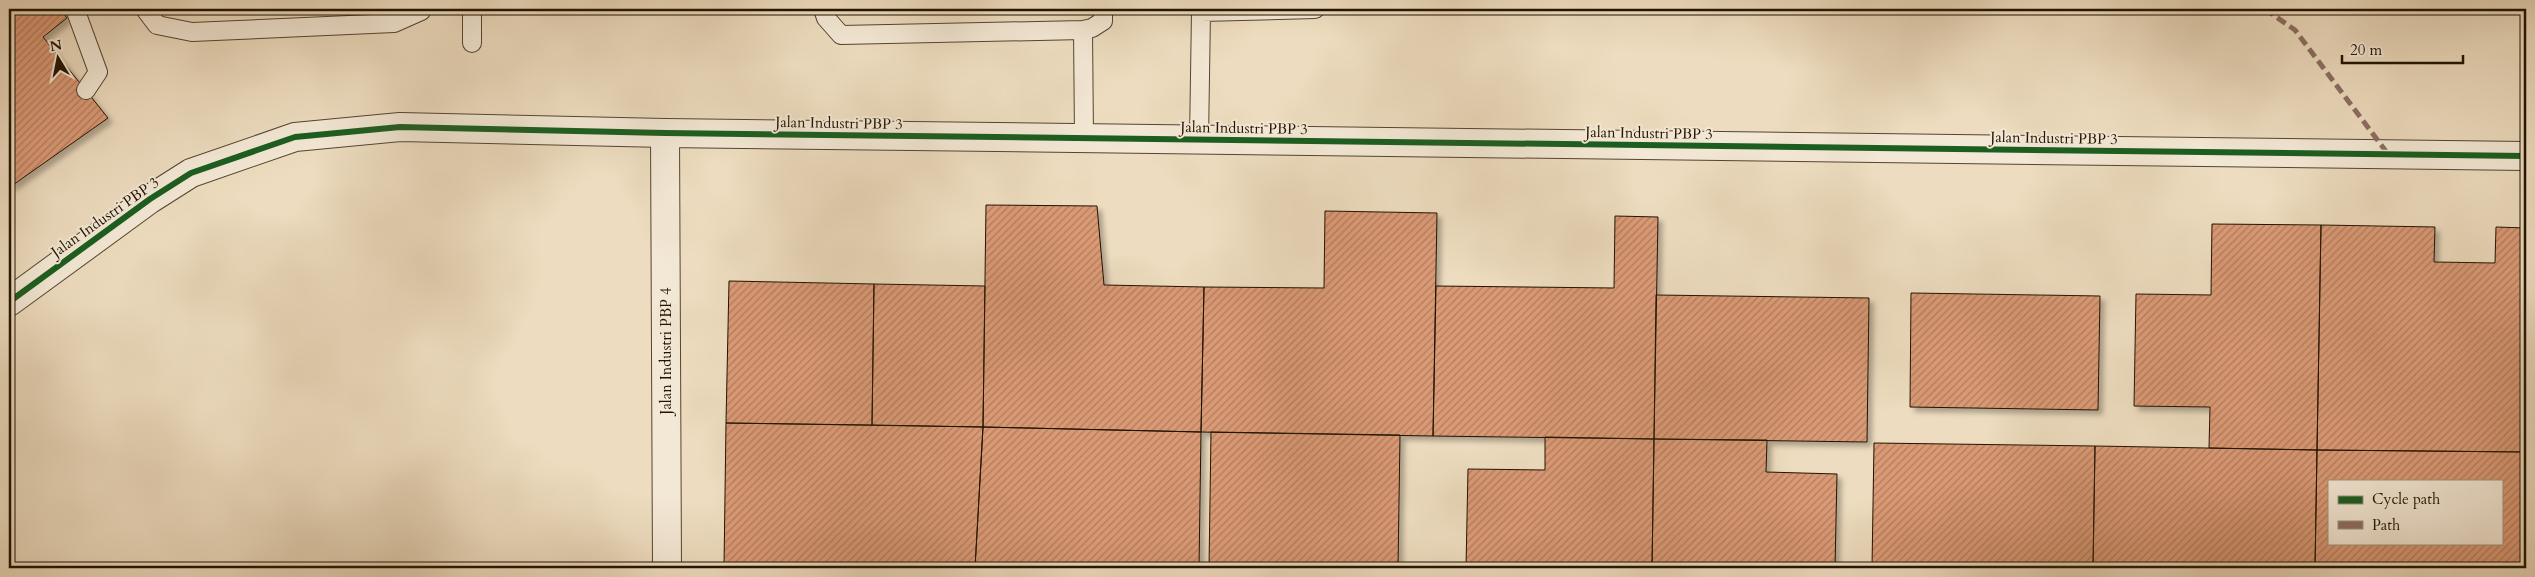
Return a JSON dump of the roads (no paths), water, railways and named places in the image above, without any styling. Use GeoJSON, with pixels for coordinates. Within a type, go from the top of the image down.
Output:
{"type":"FeatureCollection","features":[{"type":"Feature","properties":{"kind":"street","name":"Jalan Industri PBP 3"},"geometry":{"type":"LineString","coordinates":[[9,302],[150,199],[191,173],[295,136],[400,127],[665,133],[2526,156]]}},
{"type":"Feature","properties":{"kind":"street","name":"Jalan Industri PBP 4"},"geometry":{"type":"LineString","coordinates":[[665,133],[667,568]]}},
{"type":"Feature","properties":{"kind":"lane"},"geometry":{"type":"LineString","coordinates":[[75,9],[98,72],[86,90]]}},
{"type":"Feature","properties":{"kind":"lane"},"geometry":{"type":"LineString","coordinates":[[145,9],[157,25],[192,32],[394,23],[421,12],[421,9]]}},
{"type":"Feature","properties":{"kind":"lane"},"geometry":{"type":"LineString","coordinates":[[472,9],[472,43]]}},
{"type":"Feature","properties":{"kind":"lane"},"geometry":{"type":"LineString","coordinates":[[823,9],[826,18],[841,35],[1083,30],[1092,28],[1103,21],[1103,9]]}},
{"type":"Feature","properties":{"kind":"lane"},"geometry":{"type":"LineString","coordinates":[[1199,140],[1200,10],[1315,9]]}},
{"type":"Feature","properties":{"kind":"lane"},"geometry":{"type":"LineString","coordinates":[[1083,30],[1084,138]]}}]}
